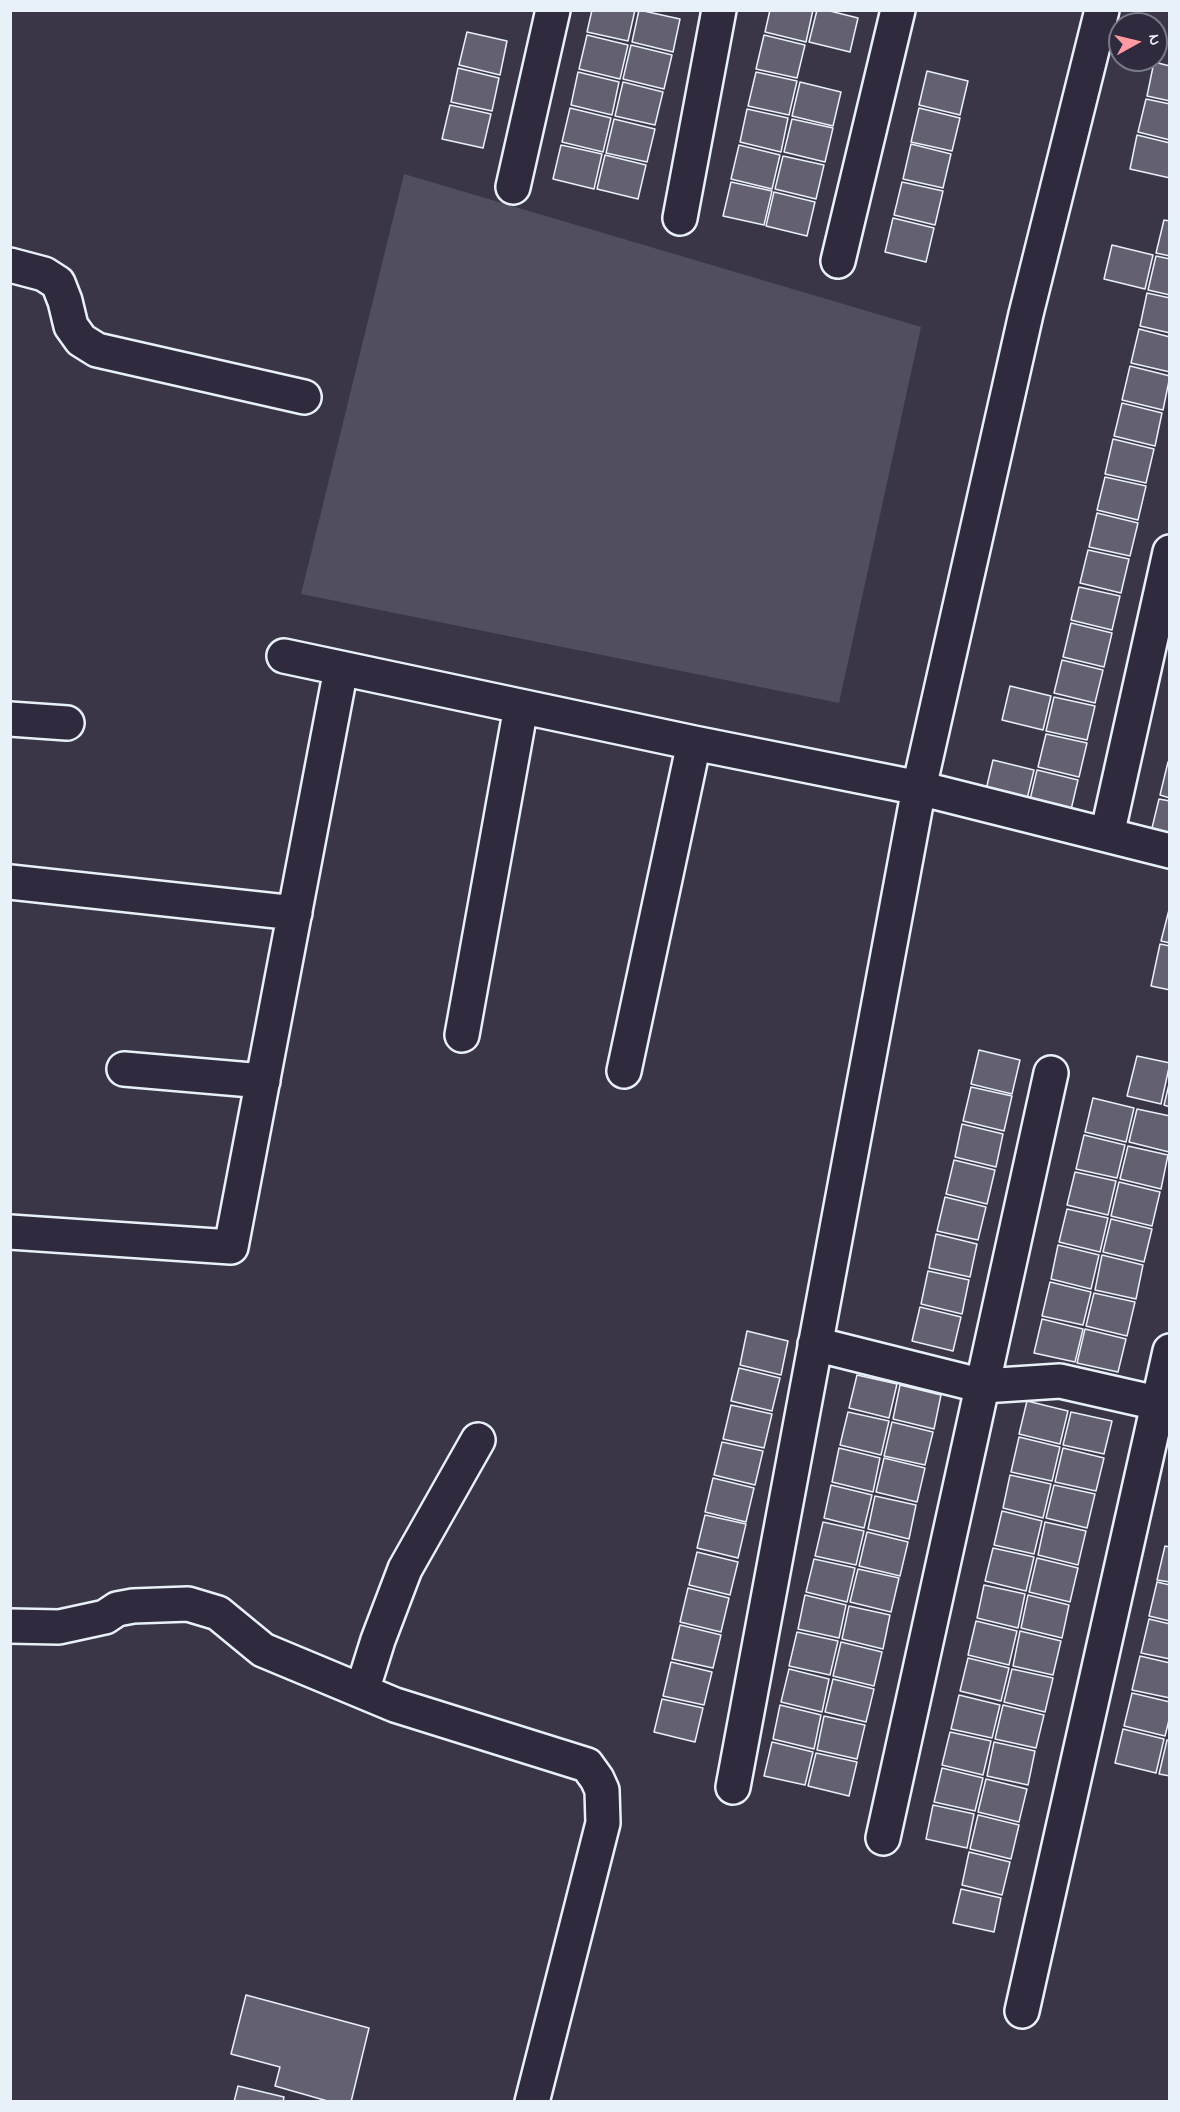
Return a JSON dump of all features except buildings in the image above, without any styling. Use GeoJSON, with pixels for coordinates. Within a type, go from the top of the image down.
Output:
{"type":"FeatureCollection","features":[{"type":"Feature","properties":{"kind":"street"},"geometry":{"type":"LineString","coordinates":[[513,187],[553,10]]}},
{"type":"Feature","properties":{"kind":"street"},"geometry":{"type":"LineString","coordinates":[[681,218],[719,10]]}},
{"type":"Feature","properties":{"kind":"street"},"geometry":{"type":"LineString","coordinates":[[838,261],[898,10]]}},
{"type":"Feature","properties":{"kind":"street"},"geometry":{"type":"LineString","coordinates":[[733,1787],[919,788],[1026,314],[1102,10]]}},
{"type":"Feature","properties":{"kind":"street"},"geometry":{"type":"LineString","coordinates":[[10,265],[44,274],[58,283],[72,326],[81,340],[98,350],[304,397]]}},
{"type":"Feature","properties":{"kind":"street"},"geometry":{"type":"LineString","coordinates":[[1107,835],[1170,552]]}},
{"type":"Feature","properties":{"kind":"street"},"geometry":{"type":"LineString","coordinates":[[284,656],[919,788],[1170,851]]}},
{"type":"Feature","properties":{"kind":"street"},"geometry":{"type":"LineString","coordinates":[[10,1232],[231,1247],[341,669]]}},
{"type":"Feature","properties":{"kind":"street"},"geometry":{"type":"LineString","coordinates":[[462,1035],[521,707]]}},
{"type":"Feature","properties":{"kind":"street"},"geometry":{"type":"LineString","coordinates":[[10,719],[67,723]]}},
{"type":"Feature","properties":{"kind":"street"},"geometry":{"type":"LineString","coordinates":[[624,1071],[694,743]]}},
{"type":"Feature","properties":{"kind":"street"},"geometry":{"type":"LineString","coordinates":[[10,882],[295,913]]}},
{"type":"Feature","properties":{"kind":"street"},"geometry":{"type":"LineString","coordinates":[[124,1069],[263,1081]]}},
{"type":"Feature","properties":{"kind":"street"},"geometry":{"type":"LineString","coordinates":[[883,1838],[1051,1072]]}},
{"type":"Feature","properties":{"kind":"street"},"geometry":{"type":"LineString","coordinates":[[815,1344],[982,1386],[1060,1381],[1164,1405]]}},
{"type":"Feature","properties":{"kind":"street"},"geometry":{"type":"LineString","coordinates":[[1022,2011],[1164,1405],[1170,1351]]}},
{"type":"Feature","properties":{"kind":"street"},"geometry":{"type":"LineString","coordinates":[[362,1691],[378,1640],[405,1569],[478,1440]]}},
{"type":"Feature","properties":{"kind":"street"},"geometry":{"type":"LineString","coordinates":[[10,1626],[59,1627],[105,1617],[117,1609],[133,1606],[188,1604],[218,1613],[262,1650],[395,1705],[587,1765],[603,1790],[603,1823],[532,2102]]}},
{"type":"Feature","properties":{"kind":"shaded area"},"geometry":{"type":"Polygon","coordinates":[[[404,174],[921,327],[839,703],[301,594],[404,174]]]}}]}
